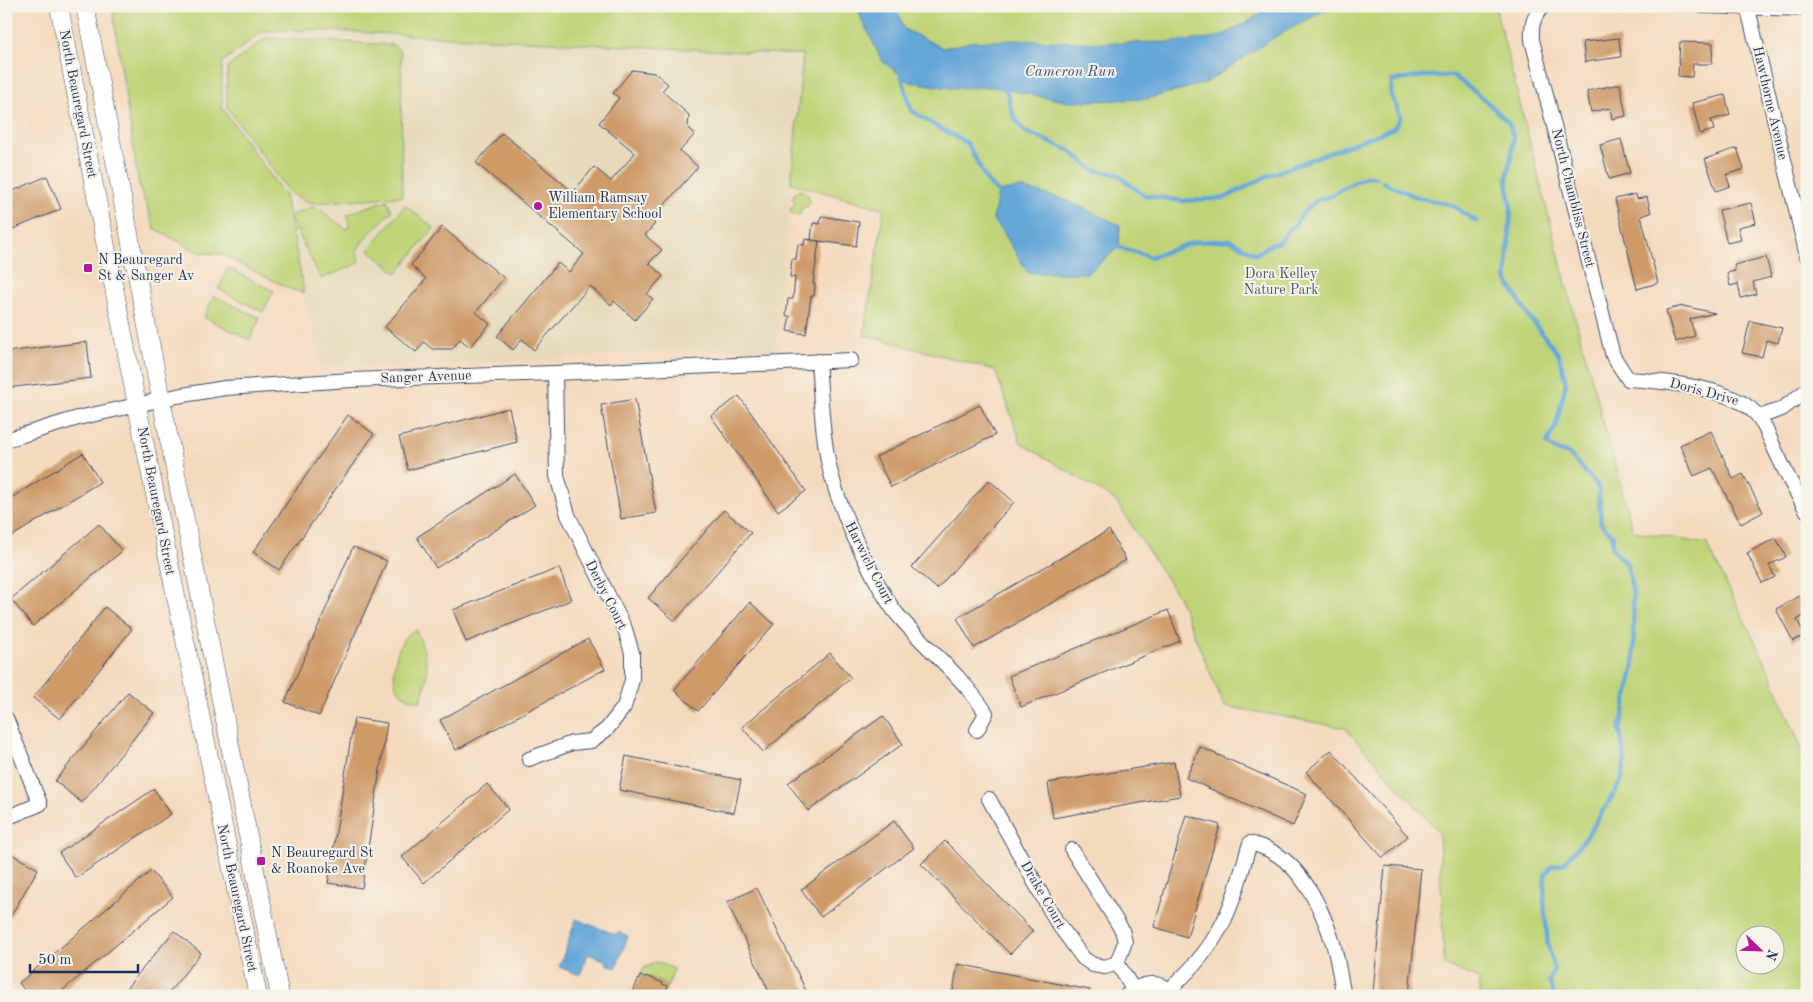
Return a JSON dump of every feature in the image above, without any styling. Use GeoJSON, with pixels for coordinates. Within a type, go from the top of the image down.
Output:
{"type":"FeatureCollection","features":[{"type":"Feature","properties":{"kind":"main road","name":"North Beauregard Street"},"geometry":{"type":"LineString","coordinates":[[59,6],[137,405],[258,996]]}},
{"type":"Feature","properties":{"kind":"main road","name":"North Beauregard Street"},"geometry":{"type":"LineString","coordinates":[[85,6],[280,996]]}},
{"type":"Feature","properties":{"kind":"street"},"geometry":{"type":"LineString","coordinates":[[1702,6],[1748,9],[1807,9]]}},
{"type":"Feature","properties":{"kind":"street","name":"Hawthorne Avenue"},"geometry":{"type":"LineString","coordinates":[[1748,9],[1807,256]]}},
{"type":"Feature","properties":{"kind":"street","name":"North Chambliss Street"},"geometry":{"type":"LineString","coordinates":[[1540,10],[1531,24],[1532,40],[1613,356],[1628,379]]}},
{"type":"Feature","properties":{"kind":"street","name":"Sanger Avenue"},"geometry":{"type":"LineString","coordinates":[[6,440],[78,418],[161,399],[225,388],[363,379],[851,360]]}},
{"type":"Feature","properties":{"kind":"street","name":"Harwich Court"},"geometry":{"type":"LineString","coordinates":[[818,361],[822,415],[831,473],[853,534],[881,590],[896,614],[972,692],[986,713],[977,730]]}},
{"type":"Feature","properties":{"kind":"street","name":"Derby Court"},"geometry":{"type":"LineString","coordinates":[[529,759],[572,743],[591,741],[607,729],[624,707],[632,680],[632,653],[625,629],[568,515],[557,476],[554,373]]}},
{"type":"Feature","properties":{"kind":"street","name":"Doris Drive"},"geometry":{"type":"LineString","coordinates":[[1628,379],[1669,382],[1724,395],[1745,403],[1760,418],[1787,476],[1807,511]]}},
{"type":"Feature","properties":{"kind":"street"},"geometry":{"type":"LineString","coordinates":[[1760,418],[1782,409],[1807,390]]}},
{"type":"Feature","properties":{"kind":"street"},"geometry":{"type":"LineString","coordinates":[[6,718],[40,804],[6,818]]}},
{"type":"Feature","properties":{"kind":"street","name":"Drake Court"},"geometry":{"type":"LineString","coordinates":[[989,799],[1056,921],[1083,958],[1093,965],[1105,966],[1117,963]]}},
{"type":"Feature","properties":{"kind":"street"},"geometry":{"type":"LineString","coordinates":[[1072,850],[1122,930],[1125,942],[1117,963],[1130,992],[1142,984],[1152,983],[1162,985],[1173,992],[1191,970],[1208,947],[1229,910],[1250,843],[1269,850],[1297,872],[1321,912],[1334,945],[1344,996]]}},
{"type":"Feature","properties":{"kind":"shaded area","name":"William Ramsay Elementary School"},"geometry":{"type":"Polygon","coordinates":[[[313,30],[556,40],[804,55],[775,349],[692,350],[483,363],[321,367],[285,196],[222,108],[222,62],[263,31],[313,30]]]}},
{"type":"Feature","properties":{"kind":"green space","name":"Dora Kelley Nature Park"},"geometry":{"type":"Polygon","coordinates":[[[112,6],[1495,6],[1566,284],[1633,531],[1707,544],[1768,668],[1807,762],[1807,996],[1479,996],[1479,979],[1444,965],[1439,832],[1345,728],[1224,706],[1178,596],[1115,500],[1021,443],[995,370],[864,335],[884,209],[791,183],[803,55],[313,30],[263,31],[222,62],[222,108],[285,196],[289,216],[315,206],[346,229],[349,227],[348,214],[387,200],[392,211],[365,238],[357,250],[359,263],[321,279],[290,217],[304,293],[290,289],[220,254],[200,253],[155,229],[139,186],[112,6]]]}},
{"type":"Feature","properties":{"kind":"green space"},"geometry":{"type":"Polygon","coordinates":[[[266,38],[393,45],[401,52],[402,196],[315,203],[305,201],[290,193],[227,107],[227,68],[266,38]]]}},
{"type":"Feature","properties":{"kind":"green space"},"geometry":{"type":"Polygon","coordinates":[[[800,190],[807,193],[810,201],[808,206],[801,209],[800,214],[797,216],[792,214],[790,210],[795,203],[792,198],[794,194],[800,190]]]}},
{"type":"Feature","properties":{"kind":"green space"},"geometry":{"type":"Polygon","coordinates":[[[405,205],[434,228],[397,273],[369,250],[405,205]]]}},
{"type":"Feature","properties":{"kind":"green space"},"geometry":{"type":"Polygon","coordinates":[[[228,268],[274,291],[263,312],[218,289],[228,268]]]}},
{"type":"Feature","properties":{"kind":"green space"},"geometry":{"type":"Polygon","coordinates":[[[214,296],[260,318],[250,340],[204,317],[214,296]]]}},
{"type":"Feature","properties":{"kind":"green space"},"geometry":{"type":"Polygon","coordinates":[[[416,630],[427,666],[426,682],[420,702],[402,694],[395,683],[394,675],[394,667],[401,645],[406,636],[416,630]]]}},
{"type":"Feature","properties":{"kind":"green space"},"geometry":{"type":"Polygon","coordinates":[[[657,962],[674,969],[668,986],[662,984],[663,982],[646,976],[645,978],[640,976],[644,968],[657,962]]]}},
{"type":"Feature","properties":{"kind":"water","name":"Cameron Run"},"geometry":{"type":"Polygon","coordinates":[[[857,6],[896,6],[904,29],[943,48],[970,42],[1013,40],[1107,43],[1177,42],[1219,37],[1253,19],[1270,6],[1333,6],[1275,37],[1206,83],[1146,99],[1068,102],[993,87],[950,88],[910,82],[882,61],[857,6]]]}},
{"type":"Feature","properties":{"kind":"water"},"geometry":{"type":"Polygon","coordinates":[[[1021,188],[1063,199],[1120,225],[1119,247],[1088,273],[1028,273],[1005,235],[993,220],[998,192],[1021,188]]]}},
{"type":"Feature","properties":{"kind":"water"},"geometry":{"type":"Polygon","coordinates":[[[576,919],[617,935],[618,932],[628,936],[616,968],[606,964],[607,961],[588,954],[580,975],[559,967],[576,919]]]}},
{"type":"Feature","properties":{"kind":"building"},"geometry":{"type":"Polygon","coordinates":[[[1619,38],[1621,57],[1585,62],[1583,42],[1619,38]]]}},
{"type":"Feature","properties":{"kind":"building"},"geometry":{"type":"Polygon","coordinates":[[[1680,42],[1713,43],[1712,64],[1693,64],[1692,77],[1678,76],[1680,42]]]}},
{"type":"Feature","properties":{"kind":"building"},"geometry":{"type":"Polygon","coordinates":[[[632,70],[655,73],[668,84],[662,91],[689,115],[688,127],[695,134],[680,151],[698,167],[651,220],[655,224],[645,235],[662,250],[649,263],[663,276],[647,294],[653,299],[635,320],[614,301],[611,305],[590,286],[534,350],[522,339],[513,350],[497,336],[558,263],[569,272],[584,254],[476,163],[502,133],[573,192],[594,167],[611,181],[635,153],[599,123],[619,98],[613,93],[632,70]]]}},
{"type":"Feature","properties":{"kind":"building"},"geometry":{"type":"Polygon","coordinates":[[[1620,84],[1626,116],[1612,119],[1610,108],[1591,112],[1587,91],[1620,84]]]}},
{"type":"Feature","properties":{"kind":"building"},"geometry":{"type":"Polygon","coordinates":[[[1725,95],[1730,115],[1711,120],[1714,130],[1700,134],[1692,103],[1725,95]]]}},
{"type":"Feature","properties":{"kind":"building"},"geometry":{"type":"Polygon","coordinates":[[[1621,139],[1630,173],[1609,179],[1600,145],[1621,139]]]}},
{"type":"Feature","properties":{"kind":"building"},"geometry":{"type":"Polygon","coordinates":[[[1737,148],[1744,169],[1726,175],[1730,186],[1716,191],[1705,159],[1737,148]]]}},
{"type":"Feature","properties":{"kind":"building"},"geometry":{"type":"Polygon","coordinates":[[[47,176],[61,209],[6,232],[6,194],[47,176]]]}},
{"type":"Feature","properties":{"kind":"building"},"geometry":{"type":"Polygon","coordinates":[[[1636,194],[1637,199],[1647,197],[1651,213],[1641,216],[1658,283],[1637,289],[1615,199],[1636,194]]]}},
{"type":"Feature","properties":{"kind":"building"},"geometry":{"type":"Polygon","coordinates":[[[1751,203],[1756,223],[1738,227],[1741,240],[1727,243],[1719,210],[1751,203]]]}},
{"type":"Feature","properties":{"kind":"building"},"geometry":{"type":"Polygon","coordinates":[[[821,216],[859,222],[856,246],[811,240],[813,223],[820,224],[821,216]]]}},
{"type":"Feature","properties":{"kind":"building"},"geometry":{"type":"Polygon","coordinates":[[[442,227],[504,278],[476,312],[490,324],[470,347],[460,339],[452,349],[432,349],[424,342],[416,352],[385,327],[426,279],[411,265],[442,227]]]}},
{"type":"Feature","properties":{"kind":"building"},"geometry":{"type":"Polygon","coordinates":[[[805,239],[819,241],[813,284],[815,284],[814,296],[811,296],[806,334],[787,331],[790,316],[786,316],[788,299],[793,299],[795,277],[790,277],[792,259],[796,259],[798,244],[804,245],[805,239]]]}},
{"type":"Feature","properties":{"kind":"building"},"geometry":{"type":"Polygon","coordinates":[[[1766,257],[1771,277],[1753,282],[1756,294],[1741,298],[1738,284],[1730,286],[1727,273],[1735,271],[1734,265],[1766,257]]]}},
{"type":"Feature","properties":{"kind":"building"},"geometry":{"type":"Polygon","coordinates":[[[1683,306],[1715,313],[1690,319],[1695,336],[1675,342],[1666,310],[1683,306]]]}},
{"type":"Feature","properties":{"kind":"building"},"geometry":{"type":"Polygon","coordinates":[[[1750,321],[1782,328],[1778,343],[1766,340],[1762,357],[1742,353],[1750,321]]]}},
{"type":"Feature","properties":{"kind":"building"},"geometry":{"type":"Polygon","coordinates":[[[87,342],[91,378],[6,388],[6,352],[87,342]]]}},
{"type":"Feature","properties":{"kind":"building"},"geometry":{"type":"Polygon","coordinates":[[[739,396],[806,491],[778,511],[711,416],[739,396]]]}},
{"type":"Feature","properties":{"kind":"building"},"geometry":{"type":"Polygon","coordinates":[[[635,399],[656,513],[621,519],[601,405],[635,399]]]}},
{"type":"Feature","properties":{"kind":"building"},"geometry":{"type":"Polygon","coordinates":[[[980,405],[995,435],[891,487],[876,457],[980,405]]]}},
{"type":"Feature","properties":{"kind":"building"},"geometry":{"type":"Polygon","coordinates":[[[509,408],[517,442],[408,470],[399,437],[509,408]]]}},
{"type":"Feature","properties":{"kind":"building"},"geometry":{"type":"Polygon","coordinates":[[[348,415],[374,434],[279,570],[253,552],[348,415]]]}},
{"type":"Feature","properties":{"kind":"building"},"geometry":{"type":"Polygon","coordinates":[[[1711,431],[1733,479],[1743,474],[1763,512],[1741,524],[1712,468],[1694,476],[1680,445],[1711,431]]]}},
{"type":"Feature","properties":{"kind":"building"},"geometry":{"type":"Polygon","coordinates":[[[83,453],[100,482],[6,540],[6,501],[83,453]]]}},
{"type":"Feature","properties":{"kind":"building"},"geometry":{"type":"Polygon","coordinates":[[[515,474],[535,505],[436,568],[417,537],[515,474]]]}},
{"type":"Feature","properties":{"kind":"building"},"geometry":{"type":"Polygon","coordinates":[[[989,480],[1014,502],[937,589],[912,567],[989,480]]]}},
{"type":"Feature","properties":{"kind":"building"},"geometry":{"type":"Polygon","coordinates":[[[724,510],[751,533],[675,621],[648,598],[724,510]]]}},
{"type":"Feature","properties":{"kind":"building"},"geometry":{"type":"Polygon","coordinates":[[[99,524],[122,551],[33,626],[11,599],[99,524]]]}},
{"type":"Feature","properties":{"kind":"building"},"geometry":{"type":"Polygon","coordinates":[[[1109,530],[1126,560],[974,648],[957,618],[1109,530]]]}},
{"type":"Feature","properties":{"kind":"building"},"geometry":{"type":"Polygon","coordinates":[[[1776,538],[1786,557],[1769,565],[1775,577],[1762,583],[1747,553],[1776,538]]]}},
{"type":"Feature","properties":{"kind":"building"},"geometry":{"type":"Polygon","coordinates":[[[353,547],[387,561],[319,716],[285,702],[353,547]]]}},
{"type":"Feature","properties":{"kind":"building"},"geometry":{"type":"Polygon","coordinates":[[[559,568],[571,600],[466,642],[453,610],[559,568]]]}},
{"type":"Feature","properties":{"kind":"building"},"geometry":{"type":"Polygon","coordinates":[[[1807,592],[1807,614],[1797,620],[1805,635],[1793,641],[1776,609],[1807,592]]]}},
{"type":"Feature","properties":{"kind":"building"},"geometry":{"type":"Polygon","coordinates":[[[750,602],[774,624],[698,711],[674,690],[750,602]]]}},
{"type":"Feature","properties":{"kind":"building"},"geometry":{"type":"Polygon","coordinates":[[[105,607],[132,629],[60,719],[33,698],[105,607]]]}},
{"type":"Feature","properties":{"kind":"building"},"geometry":{"type":"Polygon","coordinates":[[[1168,610],[1180,641],[1021,707],[1009,676],[1168,610]]]}},
{"type":"Feature","properties":{"kind":"building"},"geometry":{"type":"Polygon","coordinates":[[[588,639],[605,669],[456,750],[440,720],[588,639]]]}},
{"type":"Feature","properties":{"kind":"building"},"geometry":{"type":"Polygon","coordinates":[[[830,653],[851,678],[763,752],[742,727],[830,653]]]}},
{"type":"Feature","properties":{"kind":"building"},"geometry":{"type":"Polygon","coordinates":[[[128,692],[154,713],[82,803],[55,781],[128,692]]]}},
{"type":"Feature","properties":{"kind":"building"},"geometry":{"type":"Polygon","coordinates":[[[883,716],[903,744],[808,811],[788,783],[883,716]]]}},
{"type":"Feature","properties":{"kind":"building"},"geometry":{"type":"Polygon","coordinates":[[[354,718],[387,723],[362,888],[328,883],[354,718]]]}},
{"type":"Feature","properties":{"kind":"building"},"geometry":{"type":"Polygon","coordinates":[[[1200,747],[1307,794],[1293,826],[1186,778],[1200,747]]]}},
{"type":"Feature","properties":{"kind":"building"},"geometry":{"type":"Polygon","coordinates":[[[1331,750],[1408,836],[1383,858],[1306,772],[1331,750]]]}},
{"type":"Feature","properties":{"kind":"building"},"geometry":{"type":"Polygon","coordinates":[[[626,756],[741,780],[734,813],[619,790],[626,756]]]}},
{"type":"Feature","properties":{"kind":"building"},"geometry":{"type":"Polygon","coordinates":[[[1174,762],[1180,796],[1053,818],[1048,783],[1174,762]]]}},
{"type":"Feature","properties":{"kind":"building"},"geometry":{"type":"Polygon","coordinates":[[[487,784],[509,809],[424,883],[402,857],[487,784]]]}},
{"type":"Feature","properties":{"kind":"building"},"geometry":{"type":"Polygon","coordinates":[[[154,789],[171,814],[76,878],[59,853],[154,789]]]}},
{"type":"Feature","properties":{"kind":"building"},"geometry":{"type":"Polygon","coordinates":[[[1186,815],[1220,825],[1187,937],[1154,927],[1186,815]]]}},
{"type":"Feature","properties":{"kind":"building"},"geometry":{"type":"Polygon","coordinates":[[[894,821],[914,848],[821,917],[801,890],[894,821]]]}},
{"type":"Feature","properties":{"kind":"building"},"geometry":{"type":"Polygon","coordinates":[[[945,841],[1033,931],[1010,954],[921,864],[945,841]]]}},
{"type":"Feature","properties":{"kind":"building"},"geometry":{"type":"Polygon","coordinates":[[[6,851],[38,869],[6,924],[6,851]]]}},
{"type":"Feature","properties":{"kind":"building"},"geometry":{"type":"Polygon","coordinates":[[[1385,866],[1421,869],[1409,995],[1373,992],[1385,866]]]}},
{"type":"Feature","properties":{"kind":"building"},"geometry":{"type":"Polygon","coordinates":[[[151,871],[173,897],[56,996],[29,996],[19,983],[151,871]]]}},
{"type":"Feature","properties":{"kind":"building"},"geometry":{"type":"Polygon","coordinates":[[[757,888],[807,993],[800,996],[771,996],[727,902],[757,888]]]}},
{"type":"Feature","properties":{"kind":"building"},"geometry":{"type":"Polygon","coordinates":[[[174,931],[201,953],[166,996],[120,996],[174,931]]]}},
{"type":"Feature","properties":{"kind":"building"},"geometry":{"type":"Polygon","coordinates":[[[958,964],[1090,990],[1089,996],[952,996],[958,964]]]}},
{"type":"Feature","properties":{"kind":"building"},"geometry":{"type":"Polygon","coordinates":[[[640,976],[645,978],[646,976],[668,986],[664,996],[631,996],[640,976]]]}},
{"type":"Feature","properties":{"kind":"waterway"},"geometry":{"type":"LineString","coordinates":[[900,70],[911,110],[967,143],[988,183],[998,192]]}},
{"type":"Feature","properties":{"kind":"waterway"},"geometry":{"type":"LineString","coordinates":[[1002,86],[1006,90],[1014,117],[1025,132],[1069,150],[1094,170],[1117,174],[1143,195],[1183,201],[1225,198],[1265,177],[1394,128],[1401,117],[1391,95],[1392,81],[1423,76],[1454,76],[1485,100],[1509,123],[1514,139],[1507,180],[1511,209],[1506,279],[1529,317],[1559,355],[1566,383],[1556,425],[1547,443],[1553,449],[1569,454],[1598,486],[1601,523],[1613,536],[1612,548],[1627,564],[1633,593],[1634,664],[1620,730],[1625,760],[1621,782],[1586,838],[1564,863],[1552,866],[1545,875],[1544,901],[1548,946],[1554,968],[1549,981],[1554,996]]}},
{"type":"Feature","properties":{"kind":"waterway"},"geometry":{"type":"LineString","coordinates":[[1119,247],[1151,257],[1195,242],[1230,240],[1256,254],[1270,245],[1281,241],[1304,211],[1319,199],[1327,198],[1368,176],[1376,178]]}},
{"type":"Feature","properties":{"kind":"waterway"},"geometry":{"type":"LineString","coordinates":[[1383,182],[1416,197],[1451,205],[1476,221]]}},
{"type":"Feature","properties":{"kind":"place","name":"William Ramsay Elementary School"},"geometry":{"type":"Point","coordinates":[538,206]}},
{"type":"Feature","properties":{"kind":"place","name":"N Beauregard St & Sanger Av"},"geometry":{"type":"Point","coordinates":[88,268]}},
{"type":"Feature","properties":{"kind":"place","name":"N Beauregard St & Roanoke Ave"},"geometry":{"type":"Point","coordinates":[261,861]}}]}
